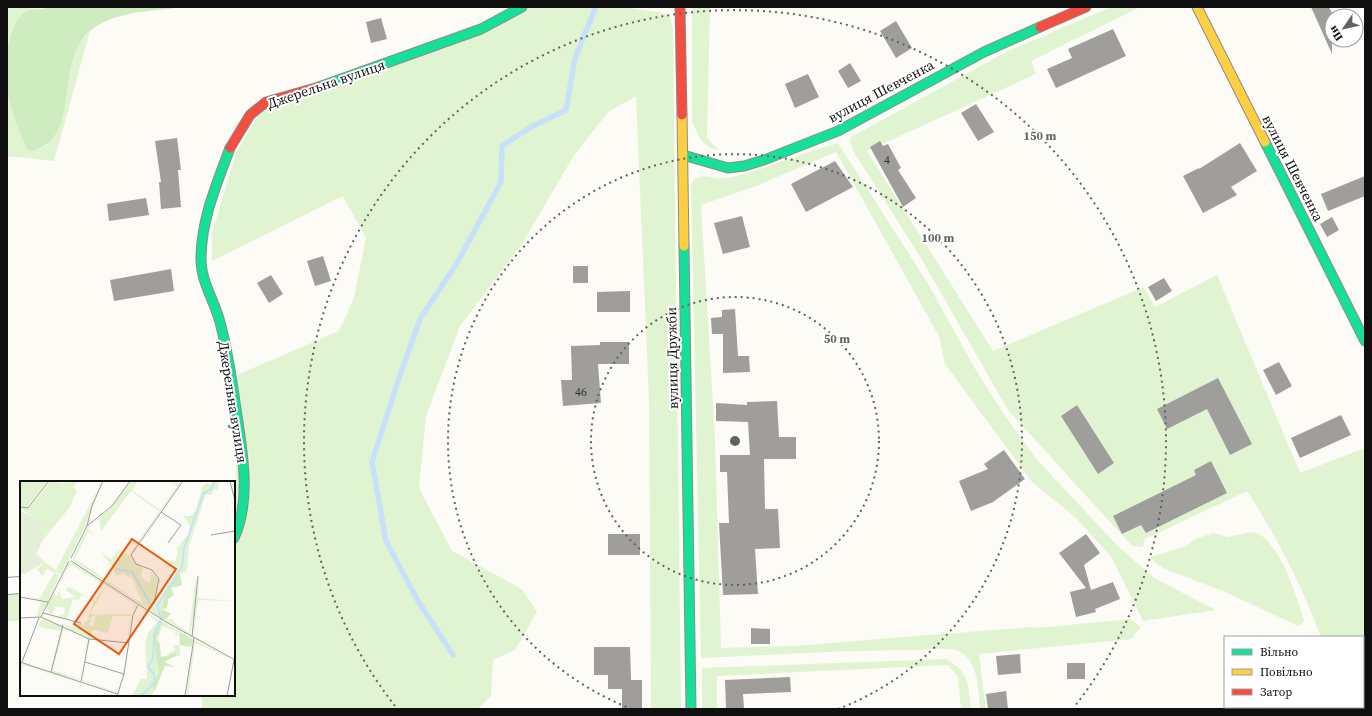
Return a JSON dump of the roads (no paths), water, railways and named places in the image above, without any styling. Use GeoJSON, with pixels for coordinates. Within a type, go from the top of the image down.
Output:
{"type":"FeatureCollection","features":[{"type":"Feature","properties":{"kind":"street","name":"Джерельна вулиця"},"geometry":{"type":"LineString","coordinates":[[235,536],[239,527],[244,486],[243,460],[230,366],[221,324],[206,285],[201,260],[203,238],[210,202],[231,144],[250,115],[266,102],[330,84],[481,29],[522,7]]}},
{"type":"Feature","properties":{"kind":"street","name":"вулиця Дружби"},"geometry":{"type":"LineString","coordinates":[[680,7],[690,709]]}},
{"type":"Feature","properties":{"kind":"street","name":"вулиця Шевченка"},"geometry":{"type":"LineString","coordinates":[[683,155],[728,168],[744,166],[764,160],[838,131],[984,52],[1086,7]]}},
{"type":"Feature","properties":{"kind":"street","name":"вулиця Шевченка"},"geometry":{"type":"LineString","coordinates":[[1197,7],[1365,341]]}},
{"type":"Feature","properties":{"kind":"street"},"geometry":{"type":"LineString","coordinates":[[7,586],[20,585]]}},
{"type":"Feature","properties":{"kind":"waterway"},"geometry":{"type":"LineString","coordinates":[[453,655],[418,601],[386,541],[372,462],[420,319],[457,263],[501,182],[502,146],[531,127],[566,110],[575,58],[595,9]]}}]}
